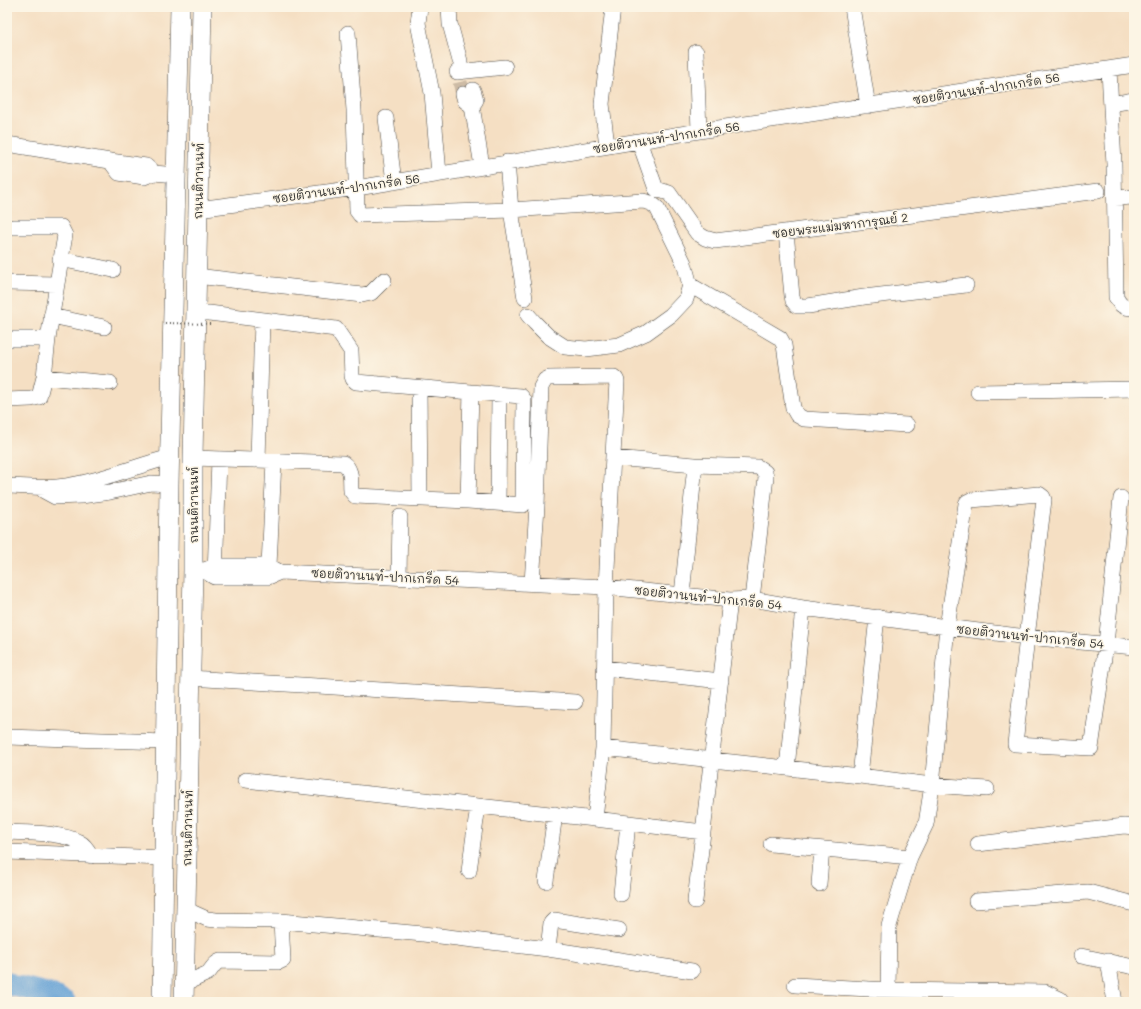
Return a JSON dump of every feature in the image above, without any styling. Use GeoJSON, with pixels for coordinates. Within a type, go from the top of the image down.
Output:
{"type":"FeatureCollection","features":[{"type":"Feature","properties":{"kind":"main road","name":"ถนนติวานนท์"},"geometry":{"type":"LineString","coordinates":[[162,1002],[169,484],[180,7]]}},
{"type":"Feature","properties":{"kind":"main road","name":"ถนนติวานนท์"},"geometry":{"type":"LineString","coordinates":[[184,993],[190,678],[207,571],[193,458],[202,7]]}},
{"type":"Feature","properties":{"kind":"main road"},"geometry":{"type":"LineString","coordinates":[[166,742],[189,743]]}},
{"type":"Feature","properties":{"kind":"street"},"geometry":{"type":"LineString","coordinates":[[420,7],[418,23],[432,93],[438,174]]}},
{"type":"Feature","properties":{"kind":"street"},"geometry":{"type":"LineString","coordinates":[[449,7],[450,24],[464,78],[476,100],[472,106],[482,166]]}},
{"type":"Feature","properties":{"kind":"street"},"geometry":{"type":"LineString","coordinates":[[606,146],[602,104],[612,7]]}},
{"type":"Feature","properties":{"kind":"street"},"geometry":{"type":"LineString","coordinates":[[852,7],[868,106]]}},
{"type":"Feature","properties":{"kind":"street"},"geometry":{"type":"LineString","coordinates":[[348,33],[354,110],[357,212],[359,214],[511,210],[643,201],[651,203],[657,208],[684,263],[690,285],[686,299],[671,315],[646,334],[619,345],[586,350],[565,348],[534,324],[528,315]]}},
{"type":"Feature","properties":{"kind":"street"},"geometry":{"type":"LineString","coordinates":[[696,52],[699,131]]}},
{"type":"Feature","properties":{"kind":"street","name":"ซอยติวานนท์-ปากเกร็ด 56"},"geometry":{"type":"LineString","coordinates":[[198,209],[357,188],[699,131],[1134,65]]}},
{"type":"Feature","properties":{"kind":"street"},"geometry":{"type":"LineString","coordinates":[[464,78],[505,67]]}},
{"type":"Feature","properties":{"kind":"street"},"geometry":{"type":"LineString","coordinates":[[1109,70],[1116,297],[1118,303],[1122,306],[1134,308]]}},
{"type":"Feature","properties":{"kind":"street"},"geometry":{"type":"LineString","coordinates":[[1111,104],[1134,100]]}},
{"type":"Feature","properties":{"kind":"street"},"geometry":{"type":"LineString","coordinates":[[386,118],[394,182]]}},
{"type":"Feature","properties":{"kind":"street","name":"ซอยพระแม่มหาการุณย์ 2"},"geometry":{"type":"LineString","coordinates":[[639,141],[656,189],[669,193],[697,233],[704,238],[715,241],[1098,191]]}},
{"type":"Feature","properties":{"kind":"street"},"geometry":{"type":"LineString","coordinates":[[7,144],[146,166],[154,173],[176,175]]}},
{"type":"Feature","properties":{"kind":"street"},"geometry":{"type":"LineString","coordinates":[[507,162],[511,210],[525,298]]}},
{"type":"Feature","properties":{"kind":"street"},"geometry":{"type":"LineString","coordinates":[[1114,198],[1134,197]]}},
{"type":"Feature","properties":{"kind":"street"},"geometry":{"type":"LineString","coordinates":[[7,400],[31,399],[39,397],[44,377],[51,316],[64,235],[61,227],[12,227]]}},
{"type":"Feature","properties":{"kind":"street"},"geometry":{"type":"LineString","coordinates":[[786,232],[792,296],[793,301],[798,306],[808,306],[864,297],[966,285]]}},
{"type":"Feature","properties":{"kind":"street"},"geometry":{"type":"LineString","coordinates":[[60,259],[113,270]]}},
{"type":"Feature","properties":{"kind":"street"},"geometry":{"type":"LineString","coordinates":[[196,276],[362,295],[371,293],[384,280]]}},
{"type":"Feature","properties":{"kind":"street"},"geometry":{"type":"LineString","coordinates":[[7,283],[56,284]]}},
{"type":"Feature","properties":{"kind":"street"},"geometry":{"type":"LineString","coordinates":[[690,285],[780,338],[784,345],[793,408],[797,415],[804,419],[907,425]]}},
{"type":"Feature","properties":{"kind":"street"},"geometry":{"type":"LineString","coordinates":[[193,458],[343,463],[348,466],[350,471],[351,491],[355,496],[523,505],[525,402],[521,396],[356,382],[352,376],[352,351],[336,329],[209,313],[196,313]]}},
{"type":"Feature","properties":{"kind":"street"},"geometry":{"type":"LineString","coordinates":[[51,316],[104,327]]}},
{"type":"Feature","properties":{"kind":"street"},"geometry":{"type":"LineString","coordinates":[[258,460],[262,320]]}},
{"type":"Feature","properties":{"kind":"street"},"geometry":{"type":"LineString","coordinates":[[7,339],[48,340]]}},
{"type":"Feature","properties":{"kind":"street"},"geometry":{"type":"LineString","coordinates":[[44,377],[110,383]]}},
{"type":"Feature","properties":{"kind":"street"},"geometry":{"type":"LineString","coordinates":[[532,583],[537,506],[541,387],[545,380],[549,378],[612,377],[617,381],[606,587],[603,748],[595,819]]}},
{"type":"Feature","properties":{"kind":"street"},"geometry":{"type":"LineString","coordinates":[[419,388],[420,499]]}},
{"type":"Feature","properties":{"kind":"street"},"geometry":{"type":"LineString","coordinates":[[978,392],[1134,389]]}},
{"type":"Feature","properties":{"kind":"street"},"geometry":{"type":"LineString","coordinates":[[468,501],[471,392]]}},
{"type":"Feature","properties":{"kind":"street"},"geometry":{"type":"LineString","coordinates":[[498,503],[499,395]]}},
{"type":"Feature","properties":{"kind":"street"},"geometry":{"type":"LineString","coordinates":[[7,486],[56,487],[80,483],[170,457]]}},
{"type":"Feature","properties":{"kind":"street"},"geometry":{"type":"LineString","coordinates":[[614,458],[695,465],[758,467],[765,472],[766,477],[752,599]]}},
{"type":"Feature","properties":{"kind":"street"},"geometry":{"type":"LineString","coordinates":[[207,571],[220,459]]}},
{"type":"Feature","properties":{"kind":"street"},"geometry":{"type":"LineString","coordinates":[[274,461],[275,569]]}},
{"type":"Feature","properties":{"kind":"street"},"geometry":{"type":"LineString","coordinates":[[682,595],[695,465]]}},
{"type":"Feature","properties":{"kind":"street"},"geometry":{"type":"LineString","coordinates":[[36,487],[55,497],[81,496],[110,492],[151,483],[169,484]]}},
{"type":"Feature","properties":{"kind":"street"},"geometry":{"type":"LineString","coordinates":[[888,990],[889,926],[910,856],[926,824],[932,785],[946,627],[967,502],[1039,494],[1044,500],[1015,744],[1091,748],[1106,644],[1122,498]]}},
{"type":"Feature","properties":{"kind":"street"},"geometry":{"type":"LineString","coordinates":[[399,577],[400,517]]}},
{"type":"Feature","properties":{"kind":"street","name":"ซอยติวานนท์-ปากเกร็ด 54"},"geometry":{"type":"LineString","coordinates":[[207,571],[275,569],[399,577],[606,587],[730,600],[752,599],[803,608],[946,627],[1134,647]]}},
{"type":"Feature","properties":{"kind":"street"},"geometry":{"type":"LineString","coordinates":[[695,901],[730,600]]}},
{"type":"Feature","properties":{"kind":"street"},"geometry":{"type":"LineString","coordinates":[[787,768],[803,608]]}},
{"type":"Feature","properties":{"kind":"street"},"geometry":{"type":"LineString","coordinates":[[860,776],[877,617]]}},
{"type":"Feature","properties":{"kind":"street"},"geometry":{"type":"LineString","coordinates":[[604,668],[721,681]]}},
{"type":"Feature","properties":{"kind":"street"},"geometry":{"type":"LineString","coordinates":[[190,678],[575,702]]}},
{"type":"Feature","properties":{"kind":"street"},"geometry":{"type":"LineString","coordinates":[[7,737],[166,742]]}},
{"type":"Feature","properties":{"kind":"street"},"geometry":{"type":"LineString","coordinates":[[603,748],[932,785],[987,789]]}},
{"type":"Feature","properties":{"kind":"street"},"geometry":{"type":"LineString","coordinates":[[245,780],[703,832]]}},
{"type":"Feature","properties":{"kind":"street"},"geometry":{"type":"LineString","coordinates":[[469,871],[478,806]]}},
{"type":"Feature","properties":{"kind":"street"},"geometry":{"type":"LineString","coordinates":[[546,881],[555,814]]}},
{"type":"Feature","properties":{"kind":"street"},"geometry":{"type":"LineString","coordinates":[[621,894],[628,823]]}},
{"type":"Feature","properties":{"kind":"street"},"geometry":{"type":"LineString","coordinates":[[978,844],[1124,826],[1134,827]]}},
{"type":"Feature","properties":{"kind":"street"},"geometry":{"type":"LineString","coordinates":[[7,832],[66,836],[86,847],[91,856]]}},
{"type":"Feature","properties":{"kind":"street"},"geometry":{"type":"LineString","coordinates":[[770,844],[910,856]]}},
{"type":"Feature","properties":{"kind":"street"},"geometry":{"type":"LineString","coordinates":[[819,884],[822,849]]}},
{"type":"Feature","properties":{"kind":"street"},"geometry":{"type":"LineString","coordinates":[[7,852],[164,858]]}},
{"type":"Feature","properties":{"kind":"street"},"geometry":{"type":"LineString","coordinates":[[976,902],[1088,892],[1134,904]]}},
{"type":"Feature","properties":{"kind":"street"},"geometry":{"type":"LineString","coordinates":[[185,909],[207,919],[281,921],[423,934],[548,949],[692,971]]}},
{"type":"Feature","properties":{"kind":"street"},"geometry":{"type":"LineString","coordinates":[[548,949],[551,923],[554,920],[619,930]]}},
{"type":"Feature","properties":{"kind":"street"},"geometry":{"type":"LineString","coordinates":[[184,993],[211,971],[216,962],[281,962],[283,960],[281,921]]}},
{"type":"Feature","properties":{"kind":"street"},"geometry":{"type":"LineString","coordinates":[[1081,956],[1134,967]]}},
{"type":"Feature","properties":{"kind":"street"},"geometry":{"type":"LineString","coordinates":[[1108,961],[1115,1002]]}},
{"type":"Feature","properties":{"kind":"street"},"geometry":{"type":"LineString","coordinates":[[795,984],[888,990],[1045,992],[1062,1002]]}},
{"type":"Feature","properties":{"kind":"path"},"geometry":{"type":"LineString","coordinates":[[165,323],[213,324]]}},
{"type":"Feature","properties":{"kind":"waterway"},"geometry":{"type":"LineString","coordinates":[[7,982],[8,984],[52,995],[65,1002]]}},
{"type":"Feature","properties":{"kind":"tunnel"},"geometry":{"type":"LineString","coordinates":[[460,82],[463,94]]}}]}
